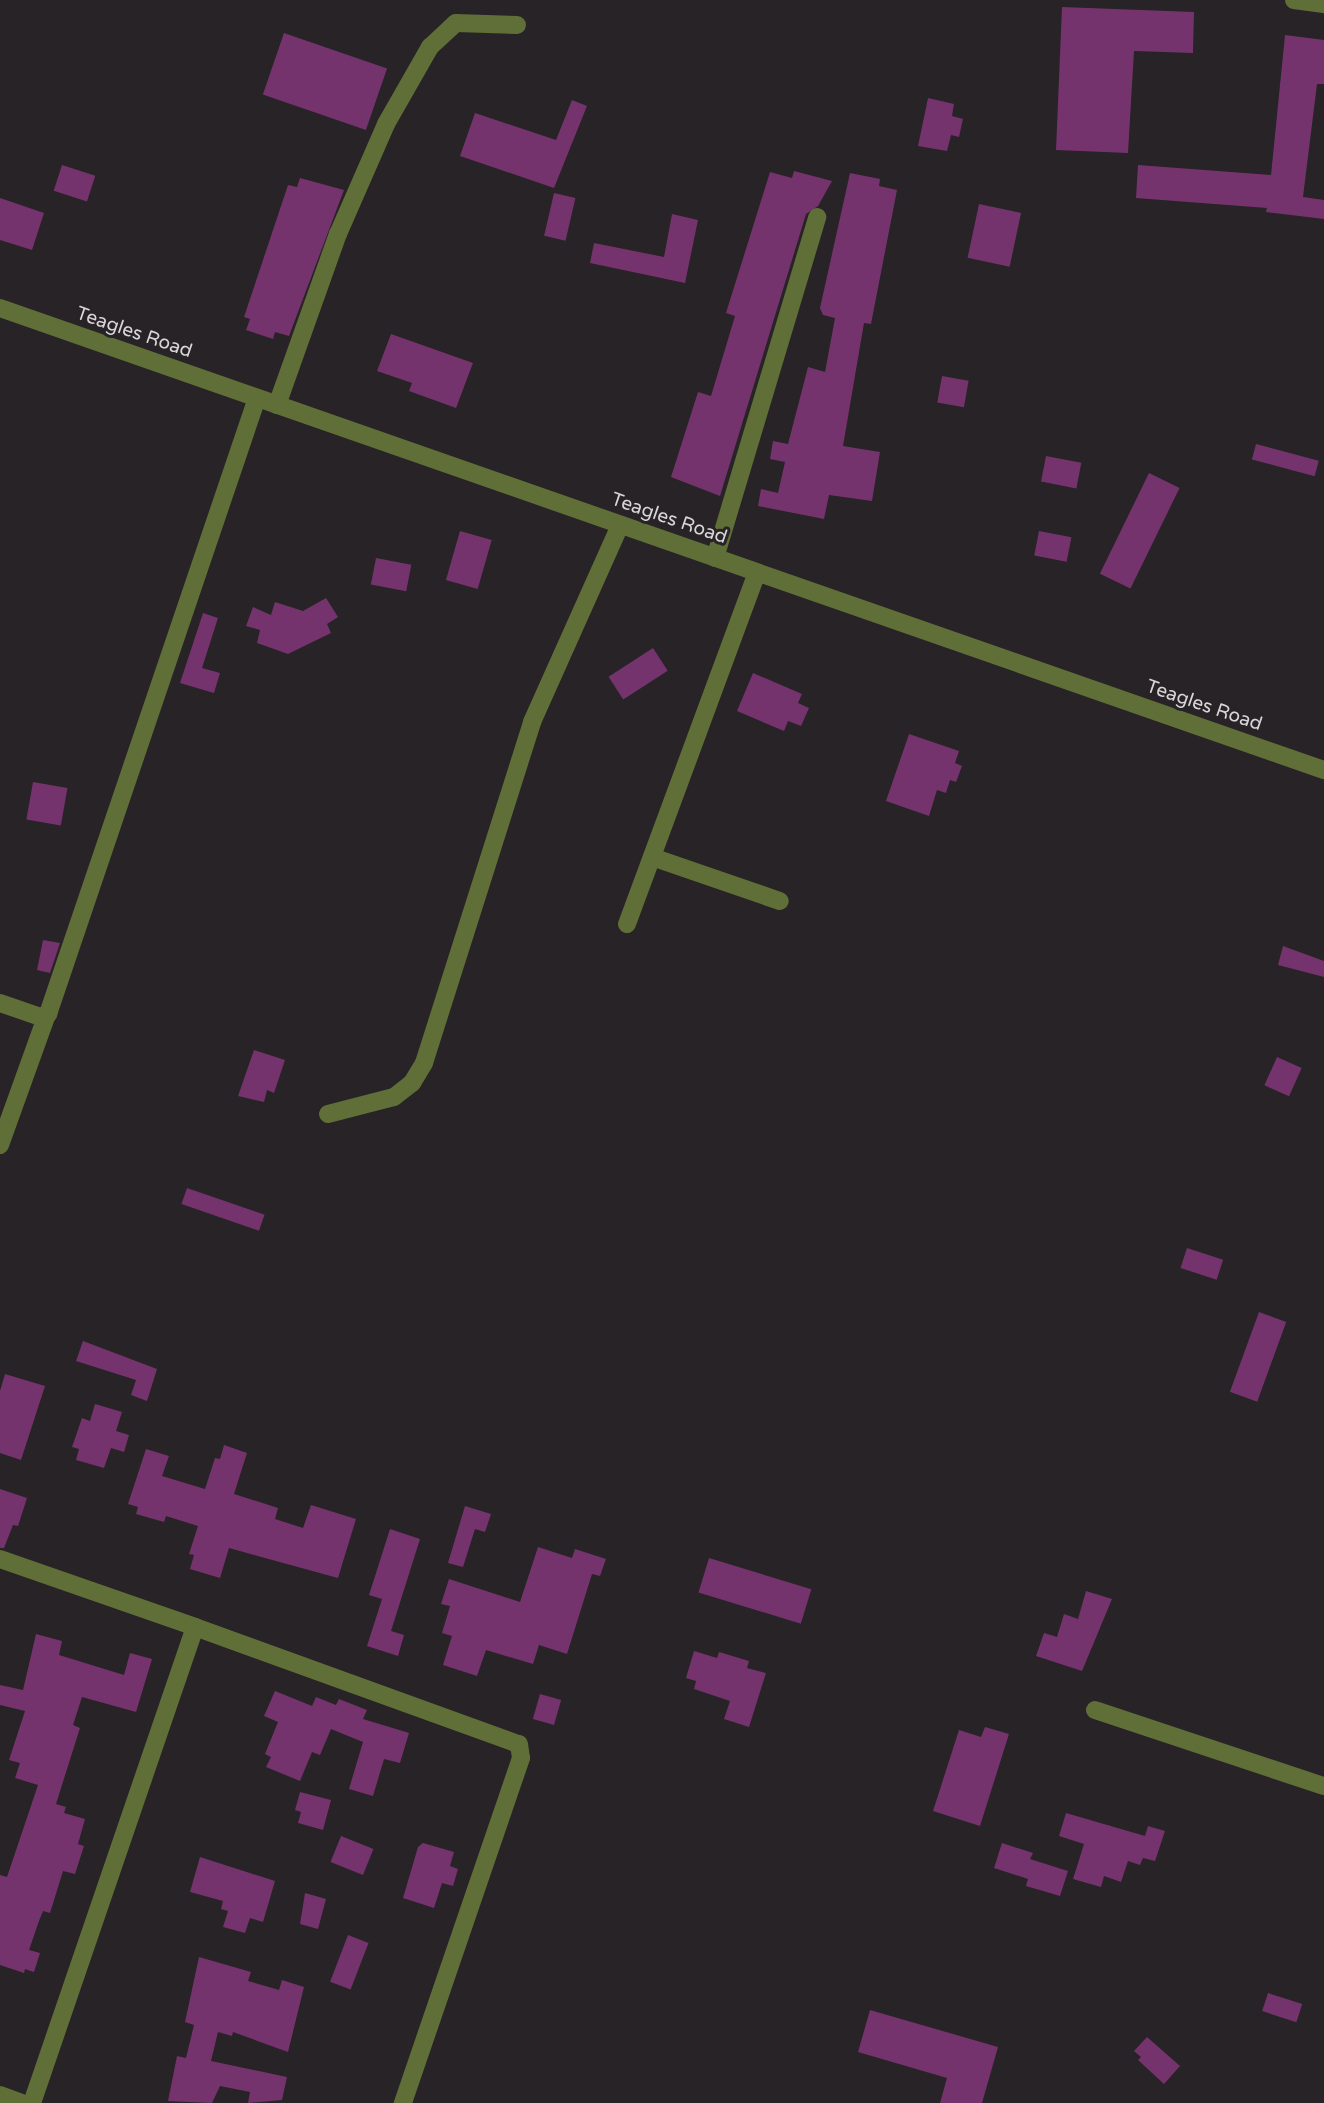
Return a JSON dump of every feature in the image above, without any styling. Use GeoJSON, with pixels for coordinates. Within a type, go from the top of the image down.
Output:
{"type":"FeatureCollection","features":[{"type":"Feature","properties":{"kind":"street"},"geometry":{"type":"LineString","coordinates":[[1294,0],[1324,4]]}},
{"type":"Feature","properties":{"kind":"street"},"geometry":{"type":"LineString","coordinates":[[278,405],[338,234],[386,124],[430,47],[456,23],[503,28],[517,25]]}},
{"type":"Feature","properties":{"kind":"street"},"geometry":{"type":"LineString","coordinates":[[715,558],[817,217]]}},
{"type":"Feature","properties":{"kind":"street","name":"Teagles Road"},"geometry":{"type":"LineString","coordinates":[[0,308],[1324,770]]}},
{"type":"Feature","properties":{"kind":"street"},"geometry":{"type":"LineString","coordinates":[[0,1145],[257,398]]}},
{"type":"Feature","properties":{"kind":"street"},"geometry":{"type":"LineString","coordinates":[[328,1114],[394,1097],[412,1083],[424,1063],[532,722],[620,525]]}},
{"type":"Feature","properties":{"kind":"street"},"geometry":{"type":"LineString","coordinates":[[627,925],[757,573]]}},
{"type":"Feature","properties":{"kind":"street"},"geometry":{"type":"LineString","coordinates":[[652,857],[780,901]]}},
{"type":"Feature","properties":{"kind":"street"},"geometry":{"type":"LineString","coordinates":[[0,1003],[46,1017]]}},
{"type":"Feature","properties":{"kind":"street"},"geometry":{"type":"LineString","coordinates":[[0,1559],[519,1744],[522,1758],[403,2103]]}},
{"type":"Feature","properties":{"kind":"street"},"geometry":{"type":"LineString","coordinates":[[32,2103],[195,1627]]}},
{"type":"Feature","properties":{"kind":"street"},"geometry":{"type":"LineString","coordinates":[[1095,1710],[1324,1786]]}},
{"type":"Feature","properties":{"kind":"street"},"geometry":{"type":"LineString","coordinates":[[0,2095],[22,2103]]}},
{"type":"Feature","properties":{"kind":"building"},"geometry":{"type":"Polygon","coordinates":[[[1062,7],[1194,12],[1193,53],[1134,51],[1128,153],[1056,150],[1062,7]]]}},
{"type":"Feature","properties":{"kind":"building"},"geometry":{"type":"Polygon","coordinates":[[[284,33],[387,68],[366,130],[263,94],[284,33]]]}},
{"type":"Feature","properties":{"kind":"building"},"geometry":{"type":"Polygon","coordinates":[[[1285,35],[1324,40],[1324,84],[1317,84],[1303,197],[1324,200],[1324,219],[1266,212],[1267,208],[1136,198],[1138,165],[1271,175],[1285,35]]]}},
{"type":"Feature","properties":{"kind":"building"},"geometry":{"type":"Polygon","coordinates":[[[928,98],[954,104],[952,116],[963,119],[959,137],[951,135],[947,151],[918,146],[928,98]]]}},
{"type":"Feature","properties":{"kind":"building"},"geometry":{"type":"Polygon","coordinates":[[[572,100],[587,106],[554,188],[460,156],[475,113],[556,140],[572,100]]]}},
{"type":"Feature","properties":{"kind":"building"},"geometry":{"type":"Polygon","coordinates":[[[62,165],[95,176],[87,201],[54,191],[62,165]]]}},
{"type":"Feature","properties":{"kind":"building"},"geometry":{"type":"Polygon","coordinates":[[[794,171],[832,181],[818,206],[806,214],[720,496],[671,477],[698,392],[711,396],[735,316],[726,313],[770,172],[792,178],[794,171]]]}},
{"type":"Feature","properties":{"kind":"building"},"geometry":{"type":"Polygon","coordinates":[[[850,173],[880,179],[879,186],[897,190],[871,324],[864,323],[843,446],[880,452],[872,501],[829,495],[824,519],[758,506],[761,489],[778,493],[785,462],[770,459],[773,441],[788,444],[808,367],[825,372],[835,318],[823,315],[820,308],[850,173]]]}},
{"type":"Feature","properties":{"kind":"building"},"geometry":{"type":"Polygon","coordinates":[[[300,178],[344,190],[289,336],[275,332],[273,339],[246,330],[250,319],[244,317],[288,185],[297,187],[300,178]]]}},
{"type":"Feature","properties":{"kind":"building"},"geometry":{"type":"Polygon","coordinates":[[[554,193],[575,198],[566,241],[544,236],[554,193]]]}},
{"type":"Feature","properties":{"kind":"building"},"geometry":{"type":"Polygon","coordinates":[[[0,198],[44,213],[32,250],[0,240],[0,198]]]}},
{"type":"Feature","properties":{"kind":"building"},"geometry":{"type":"Polygon","coordinates":[[[979,204],[1021,213],[1010,267],[968,258],[979,204]]]}},
{"type":"Feature","properties":{"kind":"building"},"geometry":{"type":"Polygon","coordinates":[[[672,214],[698,220],[685,283],[590,263],[594,243],[664,257],[672,214]]]}},
{"type":"Feature","properties":{"kind":"building"},"geometry":{"type":"Polygon","coordinates":[[[391,334],[473,363],[456,408],[409,391],[412,383],[377,371],[391,334]]]}},
{"type":"Feature","properties":{"kind":"building"},"geometry":{"type":"Polygon","coordinates":[[[942,376],[969,381],[964,407],[937,403],[942,376]]]}},
{"type":"Feature","properties":{"kind":"building"},"geometry":{"type":"Polygon","coordinates":[[[1256,444],[1319,461],[1315,476],[1252,459],[1256,444]]]}},
{"type":"Feature","properties":{"kind":"building"},"geometry":{"type":"Polygon","coordinates":[[[1046,456],[1081,463],[1076,488],[1041,482],[1046,456]]]}},
{"type":"Feature","properties":{"kind":"building"},"geometry":{"type":"Polygon","coordinates":[[[1149,473],[1180,488],[1130,589],[1100,574],[1149,473]]]}},
{"type":"Feature","properties":{"kind":"building"},"geometry":{"type":"Polygon","coordinates":[[[460,531],[492,540],[478,589],[446,580],[460,531]]]}},
{"type":"Feature","properties":{"kind":"building"},"geometry":{"type":"Polygon","coordinates":[[[1039,531],[1071,537],[1067,562],[1034,556],[1039,531]]]}},
{"type":"Feature","properties":{"kind":"building"},"geometry":{"type":"Polygon","coordinates":[[[376,558],[411,565],[406,591],[371,585],[376,558]]]}},
{"type":"Feature","properties":{"kind":"building"},"geometry":{"type":"Polygon","coordinates":[[[326,598],[338,617],[327,624],[331,633],[288,654],[257,643],[260,630],[246,626],[253,607],[271,615],[275,602],[303,611],[326,598]]]}},
{"type":"Feature","properties":{"kind":"building"},"geometry":{"type":"Polygon","coordinates":[[[203,613],[218,618],[202,668],[220,673],[214,693],[180,683],[203,613]]]}},
{"type":"Feature","properties":{"kind":"building"},"geometry":{"type":"Polygon","coordinates":[[[653,648],[668,671],[623,700],[609,677],[653,648]]]}},
{"type":"Feature","properties":{"kind":"building"},"geometry":{"type":"Polygon","coordinates":[[[753,673],[802,694],[798,703],[809,708],[801,726],[788,721],[784,731],[737,711],[753,673]]]}},
{"type":"Feature","properties":{"kind":"building"},"geometry":{"type":"Polygon","coordinates":[[[909,734],[959,751],[955,763],[962,766],[956,782],[950,780],[946,793],[937,790],[929,816],[886,801],[909,734]]]}},
{"type":"Feature","properties":{"kind":"building"},"geometry":{"type":"Polygon","coordinates":[[[33,782],[67,788],[61,826],[26,819],[33,782]]]}},
{"type":"Feature","properties":{"kind":"building"},"geometry":{"type":"Polygon","coordinates":[[[43,940],[60,943],[50,973],[37,970],[43,940]]]}},
{"type":"Feature","properties":{"kind":"building"},"geometry":{"type":"Polygon","coordinates":[[[1283,946],[1324,961],[1324,977],[1278,965],[1283,946]]]}},
{"type":"Feature","properties":{"kind":"building"},"geometry":{"type":"Polygon","coordinates":[[[254,1050],[285,1060],[274,1093],[267,1090],[264,1102],[238,1096],[254,1050]]]}},
{"type":"Feature","properties":{"kind":"building"},"geometry":{"type":"Polygon","coordinates":[[[1277,1057],[1302,1068],[1289,1096],[1264,1085],[1277,1057]]]}},
{"type":"Feature","properties":{"kind":"building"},"geometry":{"type":"Polygon","coordinates":[[[187,1188],[265,1215],[259,1231],[181,1204],[187,1188]]]}},
{"type":"Feature","properties":{"kind":"building"},"geometry":{"type":"Polygon","coordinates":[[[1187,1248],[1223,1260],[1217,1280],[1181,1268],[1187,1248]]]}},
{"type":"Feature","properties":{"kind":"building"},"geometry":{"type":"Polygon","coordinates":[[[1259,1312],[1286,1322],[1257,1402],[1230,1392],[1259,1312]]]}},
{"type":"Feature","properties":{"kind":"building"},"geometry":{"type":"Polygon","coordinates":[[[83,1341],[157,1369],[147,1401],[131,1395],[136,1380],[76,1361],[83,1341]]]}},
{"type":"Feature","properties":{"kind":"building"},"geometry":{"type":"Polygon","coordinates":[[[5,1374],[45,1386],[21,1460],[0,1453],[0,1391],[5,1374]]]}},
{"type":"Feature","properties":{"kind":"building"},"geometry":{"type":"Polygon","coordinates":[[[95,1404],[122,1412],[116,1431],[129,1435],[124,1452],[111,1448],[104,1468],[76,1460],[79,1449],[72,1447],[82,1418],[90,1421],[95,1404]]]}},
{"type":"Feature","properties":{"kind":"building"},"geometry":{"type":"Polygon","coordinates":[[[224,1445],[247,1453],[234,1494],[278,1508],[275,1519],[303,1528],[311,1505],[356,1519],[338,1578],[229,1548],[220,1578],[190,1569],[194,1555],[189,1554],[198,1526],[166,1516],[164,1522],[136,1514],[138,1507],[128,1504],[146,1449],[169,1456],[162,1476],[205,1489],[215,1458],[220,1459],[224,1445]]]}},
{"type":"Feature","properties":{"kind":"building"},"geometry":{"type":"Polygon","coordinates":[[[0,1489],[27,1498],[18,1526],[13,1525],[4,1548],[0,1548],[0,1489]]]}},
{"type":"Feature","properties":{"kind":"building"},"geometry":{"type":"Polygon","coordinates":[[[465,1506],[491,1514],[485,1532],[475,1529],[463,1567],[448,1563],[465,1506]]]}},
{"type":"Feature","properties":{"kind":"building"},"geometry":{"type":"Polygon","coordinates":[[[390,1529],[420,1539],[391,1631],[404,1635],[398,1656],[367,1646],[382,1599],[369,1595],[390,1529]]]}},
{"type":"Feature","properties":{"kind":"building"},"geometry":{"type":"Polygon","coordinates":[[[538,1547],[572,1558],[575,1549],[606,1559],[600,1576],[592,1574],[567,1654],[539,1645],[533,1664],[486,1650],[477,1676],[443,1665],[452,1636],[442,1633],[450,1606],[441,1604],[449,1579],[520,1602],[538,1547]]]}},
{"type":"Feature","properties":{"kind":"building"},"geometry":{"type":"Polygon","coordinates":[[[709,1558],[811,1589],[801,1624],[698,1592],[709,1558]]]}},
{"type":"Feature","properties":{"kind":"building"},"geometry":{"type":"Polygon","coordinates":[[[1086,1591],[1112,1599],[1082,1671],[1036,1656],[1044,1633],[1057,1637],[1064,1614],[1078,1619],[1086,1591]]]}},
{"type":"Feature","properties":{"kind":"building"},"geometry":{"type":"Polygon","coordinates":[[[36,1634],[62,1641],[59,1655],[124,1675],[130,1653],[152,1659],[136,1712],[82,1697],[73,1725],[80,1728],[56,1804],[66,1807],[64,1813],[85,1819],[78,1844],[84,1846],[75,1874],[63,1871],[50,1913],[43,1911],[29,1950],[40,1953],[34,1972],[25,1969],[24,1973],[0,1965],[0,1875],[7,1877],[38,1785],[15,1778],[20,1763],[9,1760],[25,1711],[0,1705],[0,1685],[23,1690],[36,1634]]]}},
{"type":"Feature","properties":{"kind":"building"},"geometry":{"type":"Polygon","coordinates":[[[694,1651],[717,1658],[719,1652],[749,1661],[747,1668],[766,1673],[749,1727],[724,1719],[730,1701],[694,1689],[696,1681],[686,1678],[694,1651]]]}},
{"type":"Feature","properties":{"kind":"building"},"geometry":{"type":"Polygon","coordinates":[[[275,1691],[312,1706],[316,1697],[336,1705],[339,1699],[367,1710],[363,1719],[409,1733],[400,1763],[384,1759],[373,1796],[349,1789],[363,1742],[331,1729],[320,1755],[312,1752],[300,1781],[266,1767],[271,1757],[265,1754],[278,1722],[264,1716],[275,1691]]]}},
{"type":"Feature","properties":{"kind":"building"},"geometry":{"type":"Polygon","coordinates":[[[540,1694],[561,1700],[554,1725],[533,1719],[540,1694]]]}},
{"type":"Feature","properties":{"kind":"building"},"geometry":{"type":"Polygon","coordinates":[[[985,1727],[1009,1734],[980,1826],[933,1811],[959,1730],[981,1737],[985,1727]]]}},
{"type":"Feature","properties":{"kind":"building"},"geometry":{"type":"Polygon","coordinates":[[[300,1792],[331,1800],[323,1830],[298,1823],[301,1812],[295,1810],[300,1792]]]}},
{"type":"Feature","properties":{"kind":"building"},"geometry":{"type":"Polygon","coordinates":[[[1066,1813],[1145,1836],[1148,1826],[1165,1831],[1155,1861],[1143,1858],[1140,1865],[1128,1861],[1121,1882],[1104,1876],[1101,1887],[1073,1879],[1084,1844],[1059,1836],[1066,1813]]]}},
{"type":"Feature","properties":{"kind":"building"},"geometry":{"type":"Polygon","coordinates":[[[341,1836],[373,1849],[363,1875],[331,1862],[341,1836]]]}},
{"type":"Feature","properties":{"kind":"building"},"geometry":{"type":"Polygon","coordinates":[[[423,1843],[454,1852],[450,1866],[458,1869],[453,1886],[442,1883],[434,1908],[403,1898],[418,1847],[423,1843]]]}},
{"type":"Feature","properties":{"kind":"building"},"geometry":{"type":"Polygon","coordinates":[[[1002,1843],[1033,1853],[1030,1859],[1068,1871],[1060,1896],[1026,1886],[1028,1879],[994,1868],[1002,1843]]]}},
{"type":"Feature","properties":{"kind":"building"},"geometry":{"type":"Polygon","coordinates":[[[200,1857],[275,1881],[263,1922],[250,1918],[245,1933],[223,1927],[228,1911],[221,1909],[223,1901],[190,1892],[200,1857]]]}},
{"type":"Feature","properties":{"kind":"building"},"geometry":{"type":"Polygon","coordinates":[[[305,1893],[326,1899],[318,1929],[300,1924],[305,1893]]]}},
{"type":"Feature","properties":{"kind":"building"},"geometry":{"type":"Polygon","coordinates":[[[348,1935],[369,1943],[351,1990],[330,1982],[348,1935]]]}},
{"type":"Feature","properties":{"kind":"building"},"geometry":{"type":"Polygon","coordinates":[[[199,1957],[251,1972],[248,1981],[279,1990],[282,1980],[304,1987],[288,2052],[233,2032],[232,2036],[218,2032],[211,2061],[287,2077],[282,2100],[248,2103],[250,2092],[220,2086],[212,2103],[168,2101],[177,2056],[186,2058],[194,2025],[185,2022],[199,1957]]]}},
{"type":"Feature","properties":{"kind":"building"},"geometry":{"type":"Polygon","coordinates":[[[1268,1993],[1302,2004],[1296,2022],[1262,2011],[1268,1993]]]}},
{"type":"Feature","properties":{"kind":"building"},"geometry":{"type":"Polygon","coordinates":[[[870,2010],[998,2047],[982,2103],[940,2103],[947,2078],[858,2052],[870,2010]]]}},
{"type":"Feature","properties":{"kind":"building"},"geometry":{"type":"Polygon","coordinates":[[[1147,2037],[1180,2066],[1164,2084],[1138,2060],[1141,2057],[1134,2051],[1147,2037]]]}}]}
